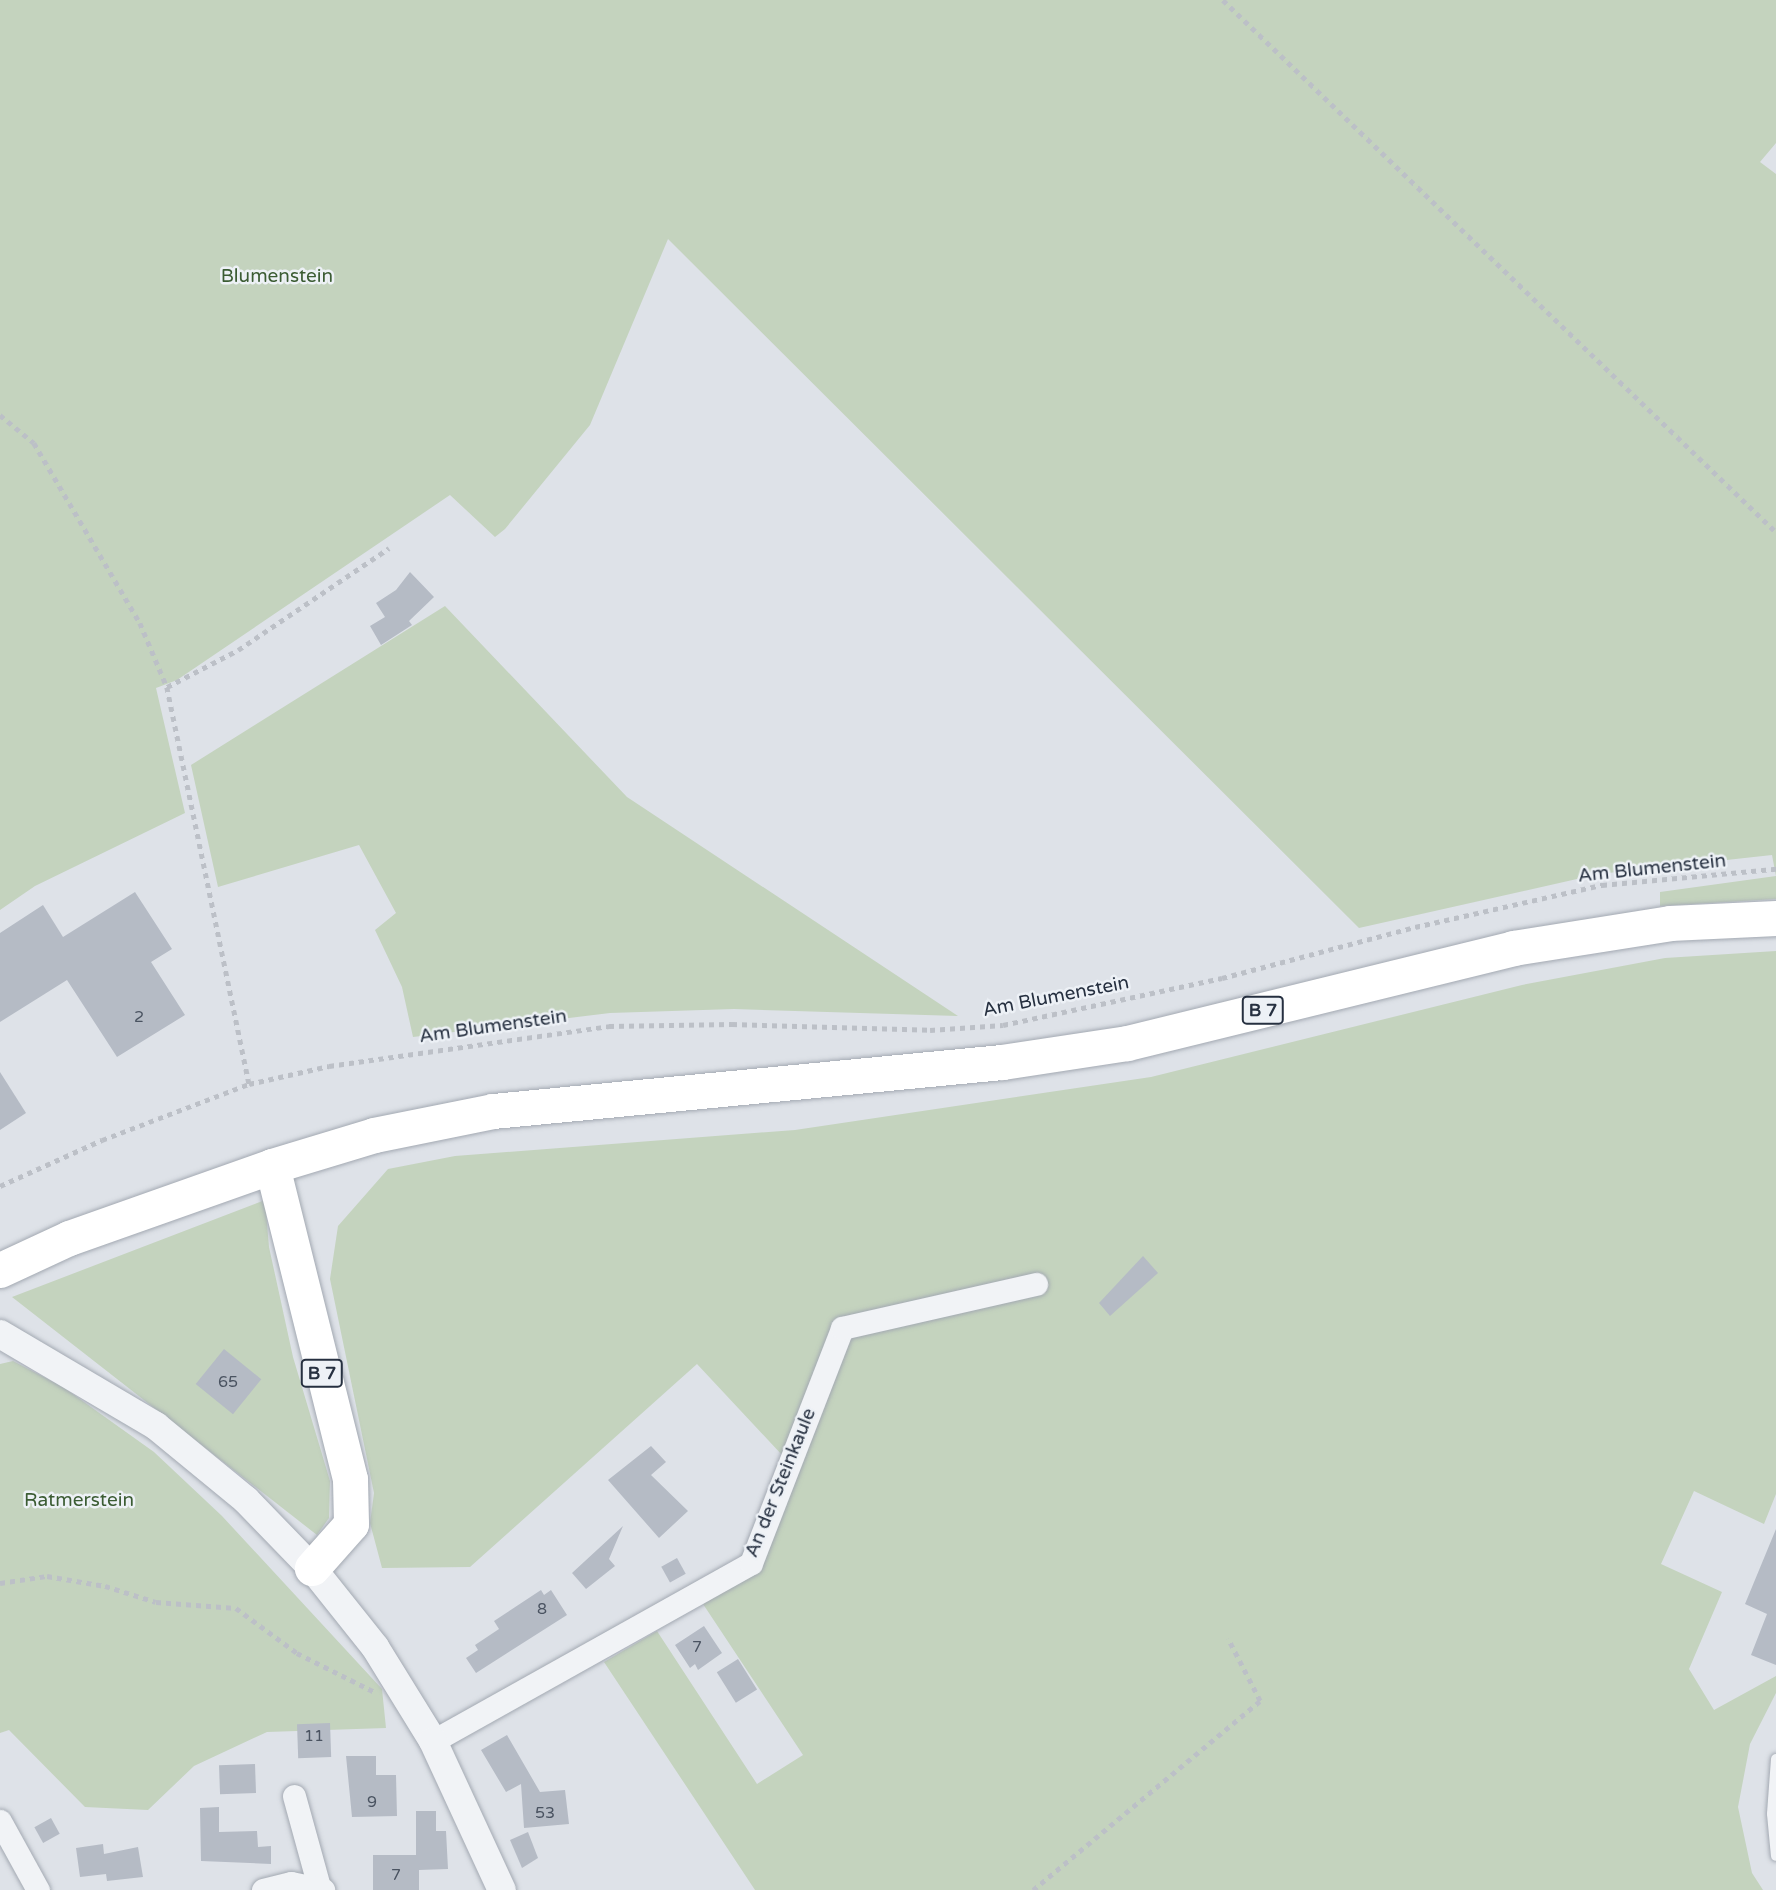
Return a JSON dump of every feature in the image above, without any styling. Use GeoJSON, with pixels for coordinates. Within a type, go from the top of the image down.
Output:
{"type":"FeatureCollection","features":[{"type":"Feature","properties":{"kind":"main road","name":"B 7"},"geometry":{"type":"LineString","coordinates":[[0,1270],[69,1238],[272,1166],[374,1135],[492,1111],[1002,1062],[1115,1045],[1513,948],[1670,923],[1776,918]]}},
{"type":"Feature","properties":{"kind":"main road","name":"B 7"},"geometry":{"type":"LineString","coordinates":[[272,1166],[350,1479],[351,1524],[312,1568]]}},
{"type":"Feature","properties":{"kind":"street","name":"An der Steinkaule"},"geometry":{"type":"LineString","coordinates":[[433,1741],[751,1563],[842,1328],[1036,1284]]}},
{"type":"Feature","properties":{"kind":"street"},"geometry":{"type":"LineString","coordinates":[[0,1334],[156,1426],[246,1500],[312,1568],[374,1647],[433,1741],[502,1890]]}},
{"type":"Feature","properties":{"kind":"street"},"geometry":{"type":"LineString","coordinates":[[263,1890],[291,1883],[321,1888],[294,1796]]}},
{"type":"Feature","properties":{"kind":"street"},"geometry":{"type":"LineString","coordinates":[[0,1821],[38,1890]]}},
{"type":"Feature","properties":{"kind":"lane"},"geometry":{"type":"LineString","coordinates":[[1776,1759],[1772,1814],[1776,1856]]}},
{"type":"Feature","properties":{"kind":"path"},"geometry":{"type":"LineString","coordinates":[[1223,0],[1776,532]]}},
{"type":"Feature","properties":{"kind":"path"},"geometry":{"type":"LineString","coordinates":[[0,415],[34,443],[140,623],[167,687],[249,1084]]}},
{"type":"Feature","properties":{"kind":"path"},"geometry":{"type":"LineString","coordinates":[[167,687],[238,650],[390,548]]}},
{"type":"Feature","properties":{"kind":"path","name":"Am Blumenstein"},"geometry":{"type":"LineString","coordinates":[[0,1186],[102,1140],[249,1084],[472,1042],[609,1027],[732,1024],[930,1030],[1003,1025],[1222,978],[1415,927],[1602,885],[1776,869]]}},
{"type":"Feature","properties":{"kind":"path"},"geometry":{"type":"LineString","coordinates":[[0,1583],[47,1576],[105,1586],[156,1602],[236,1608],[297,1653],[414,1710]]}},
{"type":"Feature","properties":{"kind":"path"},"geometry":{"type":"LineString","coordinates":[[1033,1890],[1260,1701],[1228,1639]]}},
{"type":"Feature","properties":{"kind":"green space","name":"Blumenstein"},"geometry":{"type":"Polygon","coordinates":[[[0,0],[1776,0],[1776,143],[1760,162],[1776,174],[1776,876],[1772,855],[1599,874],[1359,928],[668,239],[590,425],[505,529],[495,537],[450,495],[177,680],[156,688],[185,813],[35,886],[0,910],[0,0]]]}},
{"type":"Feature","properties":{"kind":"green space"},"geometry":{"type":"Polygon","coordinates":[[[445,606],[627,797],[958,1016],[734,1009],[610,1013],[413,1037],[402,987],[375,930],[396,913],[359,845],[218,887],[191,765],[445,606]]]}},
{"type":"Feature","properties":{"kind":"green space"},"geometry":{"type":"Polygon","coordinates":[[[1776,876],[1776,899],[1660,906],[1660,892],[1776,876]]]}},
{"type":"Feature","properties":{"kind":"green space"},"geometry":{"type":"Polygon","coordinates":[[[1776,951],[1776,1494],[1764,1524],[1694,1491],[1661,1564],[1722,1592],[1689,1669],[1714,1710],[1776,1676],[1776,1693],[1750,1744],[1738,1807],[1752,1873],[1763,1890],[755,1890],[604,1662],[657,1631],[757,1784],[803,1755],[703,1604],[759,1570],[800,1464],[782,1455],[697,1364],[470,1567],[382,1568],[370,1523],[374,1493],[330,1279],[338,1226],[388,1169],[455,1156],[795,1130],[1151,1077],[1522,985],[1665,958],[1776,951]]]}},
{"type":"Feature","properties":{"kind":"green space"},"geometry":{"type":"Polygon","coordinates":[[[265,1200],[269,1247],[293,1357],[330,1481],[329,1518],[317,1535],[12,1297],[265,1200]]]}},
{"type":"Feature","properties":{"kind":"green space","name":"Ratmerstein"},"geometry":{"type":"Polygon","coordinates":[[[13,1361],[63,1387],[154,1452],[222,1516],[382,1689],[386,1728],[267,1732],[194,1766],[148,1810],[85,1807],[9,1730],[0,1733],[0,1364],[13,1361]]]}},
{"type":"Feature","properties":{"kind":"building"},"geometry":{"type":"Polygon","coordinates":[[[410,572],[434,597],[409,621],[412,625],[381,645],[370,626],[385,617],[376,603],[396,590],[410,572]]]}},
{"type":"Feature","properties":{"kind":"building"},"geometry":{"type":"Polygon","coordinates":[[[135,892],[172,949],[151,962],[185,1015],[117,1057],[67,980],[0,1022],[0,933],[43,905],[63,937],[135,892]]]}},
{"type":"Feature","properties":{"kind":"building"},"geometry":{"type":"Polygon","coordinates":[[[0,1072],[26,1113],[0,1130],[0,1072]]]}},
{"type":"Feature","properties":{"kind":"building"},"geometry":{"type":"Polygon","coordinates":[[[1143,1256],[1158,1273],[1110,1316],[1099,1303],[1143,1256]]]}},
{"type":"Feature","properties":{"kind":"building"},"geometry":{"type":"Polygon","coordinates":[[[224,1349],[261,1379],[233,1414],[196,1384],[224,1349]]]}},
{"type":"Feature","properties":{"kind":"building"},"geometry":{"type":"Polygon","coordinates":[[[651,1446],[666,1462],[651,1475],[688,1511],[659,1538],[608,1480],[651,1446]]]}},
{"type":"Feature","properties":{"kind":"building"},"geometry":{"type":"Polygon","coordinates":[[[623,1526],[609,1559],[615,1566],[586,1589],[572,1573],[623,1526]]]}},
{"type":"Feature","properties":{"kind":"building"},"geometry":{"type":"Polygon","coordinates":[[[1776,1529],[1776,1665],[1751,1655],[1767,1614],[1745,1604],[1776,1529]]]}},
{"type":"Feature","properties":{"kind":"building"},"geometry":{"type":"Polygon","coordinates":[[[677,1558],[686,1574],[670,1582],[661,1567],[677,1558]]]}},
{"type":"Feature","properties":{"kind":"building"},"geometry":{"type":"Polygon","coordinates":[[[541,1590],[544,1595],[551,1590],[567,1615],[476,1673],[466,1658],[478,1650],[475,1645],[499,1629],[494,1621],[541,1590]]]}},
{"type":"Feature","properties":{"kind":"building"},"geometry":{"type":"Polygon","coordinates":[[[704,1626],[722,1653],[698,1670],[695,1664],[690,1668],[675,1645],[704,1626]]]}},
{"type":"Feature","properties":{"kind":"building"},"geometry":{"type":"Polygon","coordinates":[[[738,1659],[757,1690],[736,1703],[717,1672],[738,1659]]]}},
{"type":"Feature","properties":{"kind":"building"},"geometry":{"type":"Polygon","coordinates":[[[330,1723],[331,1757],[298,1758],[297,1724],[330,1723]]]}},
{"type":"Feature","properties":{"kind":"building"},"geometry":{"type":"Polygon","coordinates":[[[507,1735],[540,1792],[565,1790],[569,1824],[524,1828],[521,1784],[506,1792],[481,1750],[507,1735]]]}},
{"type":"Feature","properties":{"kind":"building"},"geometry":{"type":"Polygon","coordinates":[[[346,1756],[376,1756],[376,1775],[396,1775],[397,1816],[352,1817],[346,1756]]]}},
{"type":"Feature","properties":{"kind":"building"},"geometry":{"type":"Polygon","coordinates":[[[255,1764],[256,1793],[220,1794],[219,1765],[255,1764]]]}},
{"type":"Feature","properties":{"kind":"building"},"geometry":{"type":"Polygon","coordinates":[[[219,1807],[219,1832],[257,1831],[258,1847],[271,1846],[271,1864],[201,1861],[200,1808],[219,1807]]]}},
{"type":"Feature","properties":{"kind":"building"},"geometry":{"type":"Polygon","coordinates":[[[416,1811],[436,1811],[436,1831],[446,1831],[448,1869],[419,1870],[419,1890],[373,1890],[373,1855],[416,1855],[416,1811]]]}},
{"type":"Feature","properties":{"kind":"building"},"geometry":{"type":"Polygon","coordinates":[[[51,1818],[60,1834],[43,1843],[34,1827],[51,1818]]]}},
{"type":"Feature","properties":{"kind":"building"},"geometry":{"type":"Polygon","coordinates":[[[528,1832],[538,1858],[522,1868],[510,1840],[528,1832]]]}},
{"type":"Feature","properties":{"kind":"building"},"geometry":{"type":"Polygon","coordinates":[[[103,1844],[104,1854],[138,1847],[143,1877],[107,1881],[106,1874],[80,1877],[76,1848],[103,1844]]]}}]}
